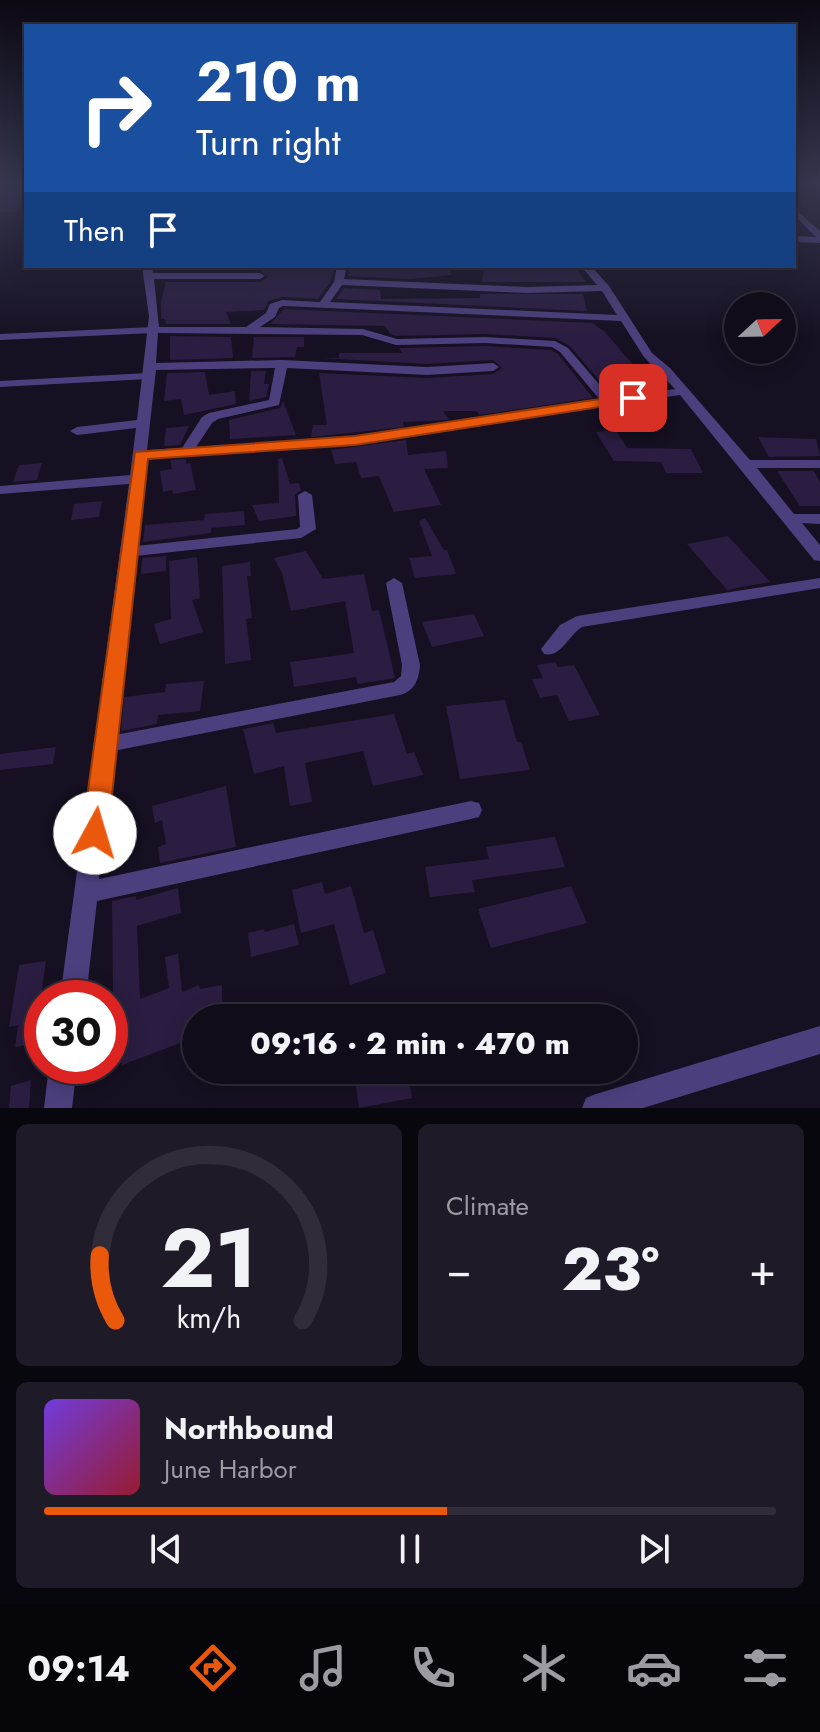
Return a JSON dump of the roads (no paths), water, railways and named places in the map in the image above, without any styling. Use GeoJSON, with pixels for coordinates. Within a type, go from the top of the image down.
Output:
{"type":"FeatureCollection","features":[{"type":"Feature","properties":{"kind":"street"},"geometry":{"type":"LineString","coordinates":[[796,239],[820,238]]}},
{"type":"Feature","properties":{"kind":"street"},"geometry":{"type":"LineString","coordinates":[[322,306],[339,282],[342,268]]}},
{"type":"Feature","properties":{"kind":"street"},"geometry":{"type":"LineString","coordinates":[[588,268],[605,288],[621,318],[648,355],[746,464],[820,556]]}},
{"type":"Feature","properties":{"kind":"street"},"geometry":{"type":"LineString","coordinates":[[76,980],[149,371],[153,330],[149,271],[260,276]]}},
{"type":"Feature","properties":{"kind":"street"},"geometry":{"type":"LineString","coordinates":[[339,282],[527,290],[605,288]]}},
{"type":"Feature","properties":{"kind":"street"},"geometry":{"type":"LineString","coordinates":[[248,330],[271,315],[276,304],[621,318]]}},
{"type":"Feature","properties":{"kind":"street"},"geometry":{"type":"LineString","coordinates":[[153,330],[363,332],[396,342],[485,340],[555,344],[564,350],[608,402]]}},
{"type":"Feature","properties":{"kind":"street"},"geometry":{"type":"LineString","coordinates":[[149,371],[282,364],[427,371],[493,367]]}},
{"type":"Feature","properties":{"kind":"street"},"geometry":{"type":"LineString","coordinates":[[185,454],[207,420],[275,402],[282,364]]}},
{"type":"Feature","properties":{"kind":"street"},"geometry":{"type":"LineString","coordinates":[[140,455],[355,441],[683,391]]}},
{"type":"Feature","properties":{"kind":"street"},"geometry":{"type":"LineString","coordinates":[[77,431],[143,423]]}},
{"type":"Feature","properties":{"kind":"street"},"geometry":{"type":"LineString","coordinates":[[746,464],[820,464]]}},
{"type":"Feature","properties":{"kind":"street"},"geometry":{"type":"LineString","coordinates":[[0,490],[136,479]]}},
{"type":"Feature","properties":{"kind":"street"},"geometry":{"type":"LineString","coordinates":[[127,552],[301,533],[308,529],[305,495]]}},
{"type":"Feature","properties":{"kind":"street"},"geometry":{"type":"LineString","coordinates":[[790,518],[820,519]]}},
{"type":"Feature","properties":{"kind":"street"},"geometry":{"type":"LineString","coordinates":[[105,745],[400,688],[410,678],[411,665],[394,583]]}},
{"type":"Feature","properties":{"kind":"street"},"geometry":{"type":"LineString","coordinates":[[550,649],[566,629],[577,622],[820,583]]}},
{"type":"Feature","properties":{"kind":"street"},"geometry":{"type":"LineString","coordinates":[[88,892],[471,810]]}},
{"type":"Feature","properties":{"kind":"street"},"geometry":{"type":"LineString","coordinates":[[596,1108],[820,1040]]}},
{"type":"Feature","properties":{"kind":"street"},"geometry":{"type":"LineString","coordinates":[[58,1108],[61,1084]]}},
{"type":"Feature","properties":{"kind":"lane"},"geometry":{"type":"LineString","coordinates":[[0,337],[153,330]]}},
{"type":"Feature","properties":{"kind":"lane"},"geometry":{"type":"LineString","coordinates":[[0,384],[149,371]]}}]}
